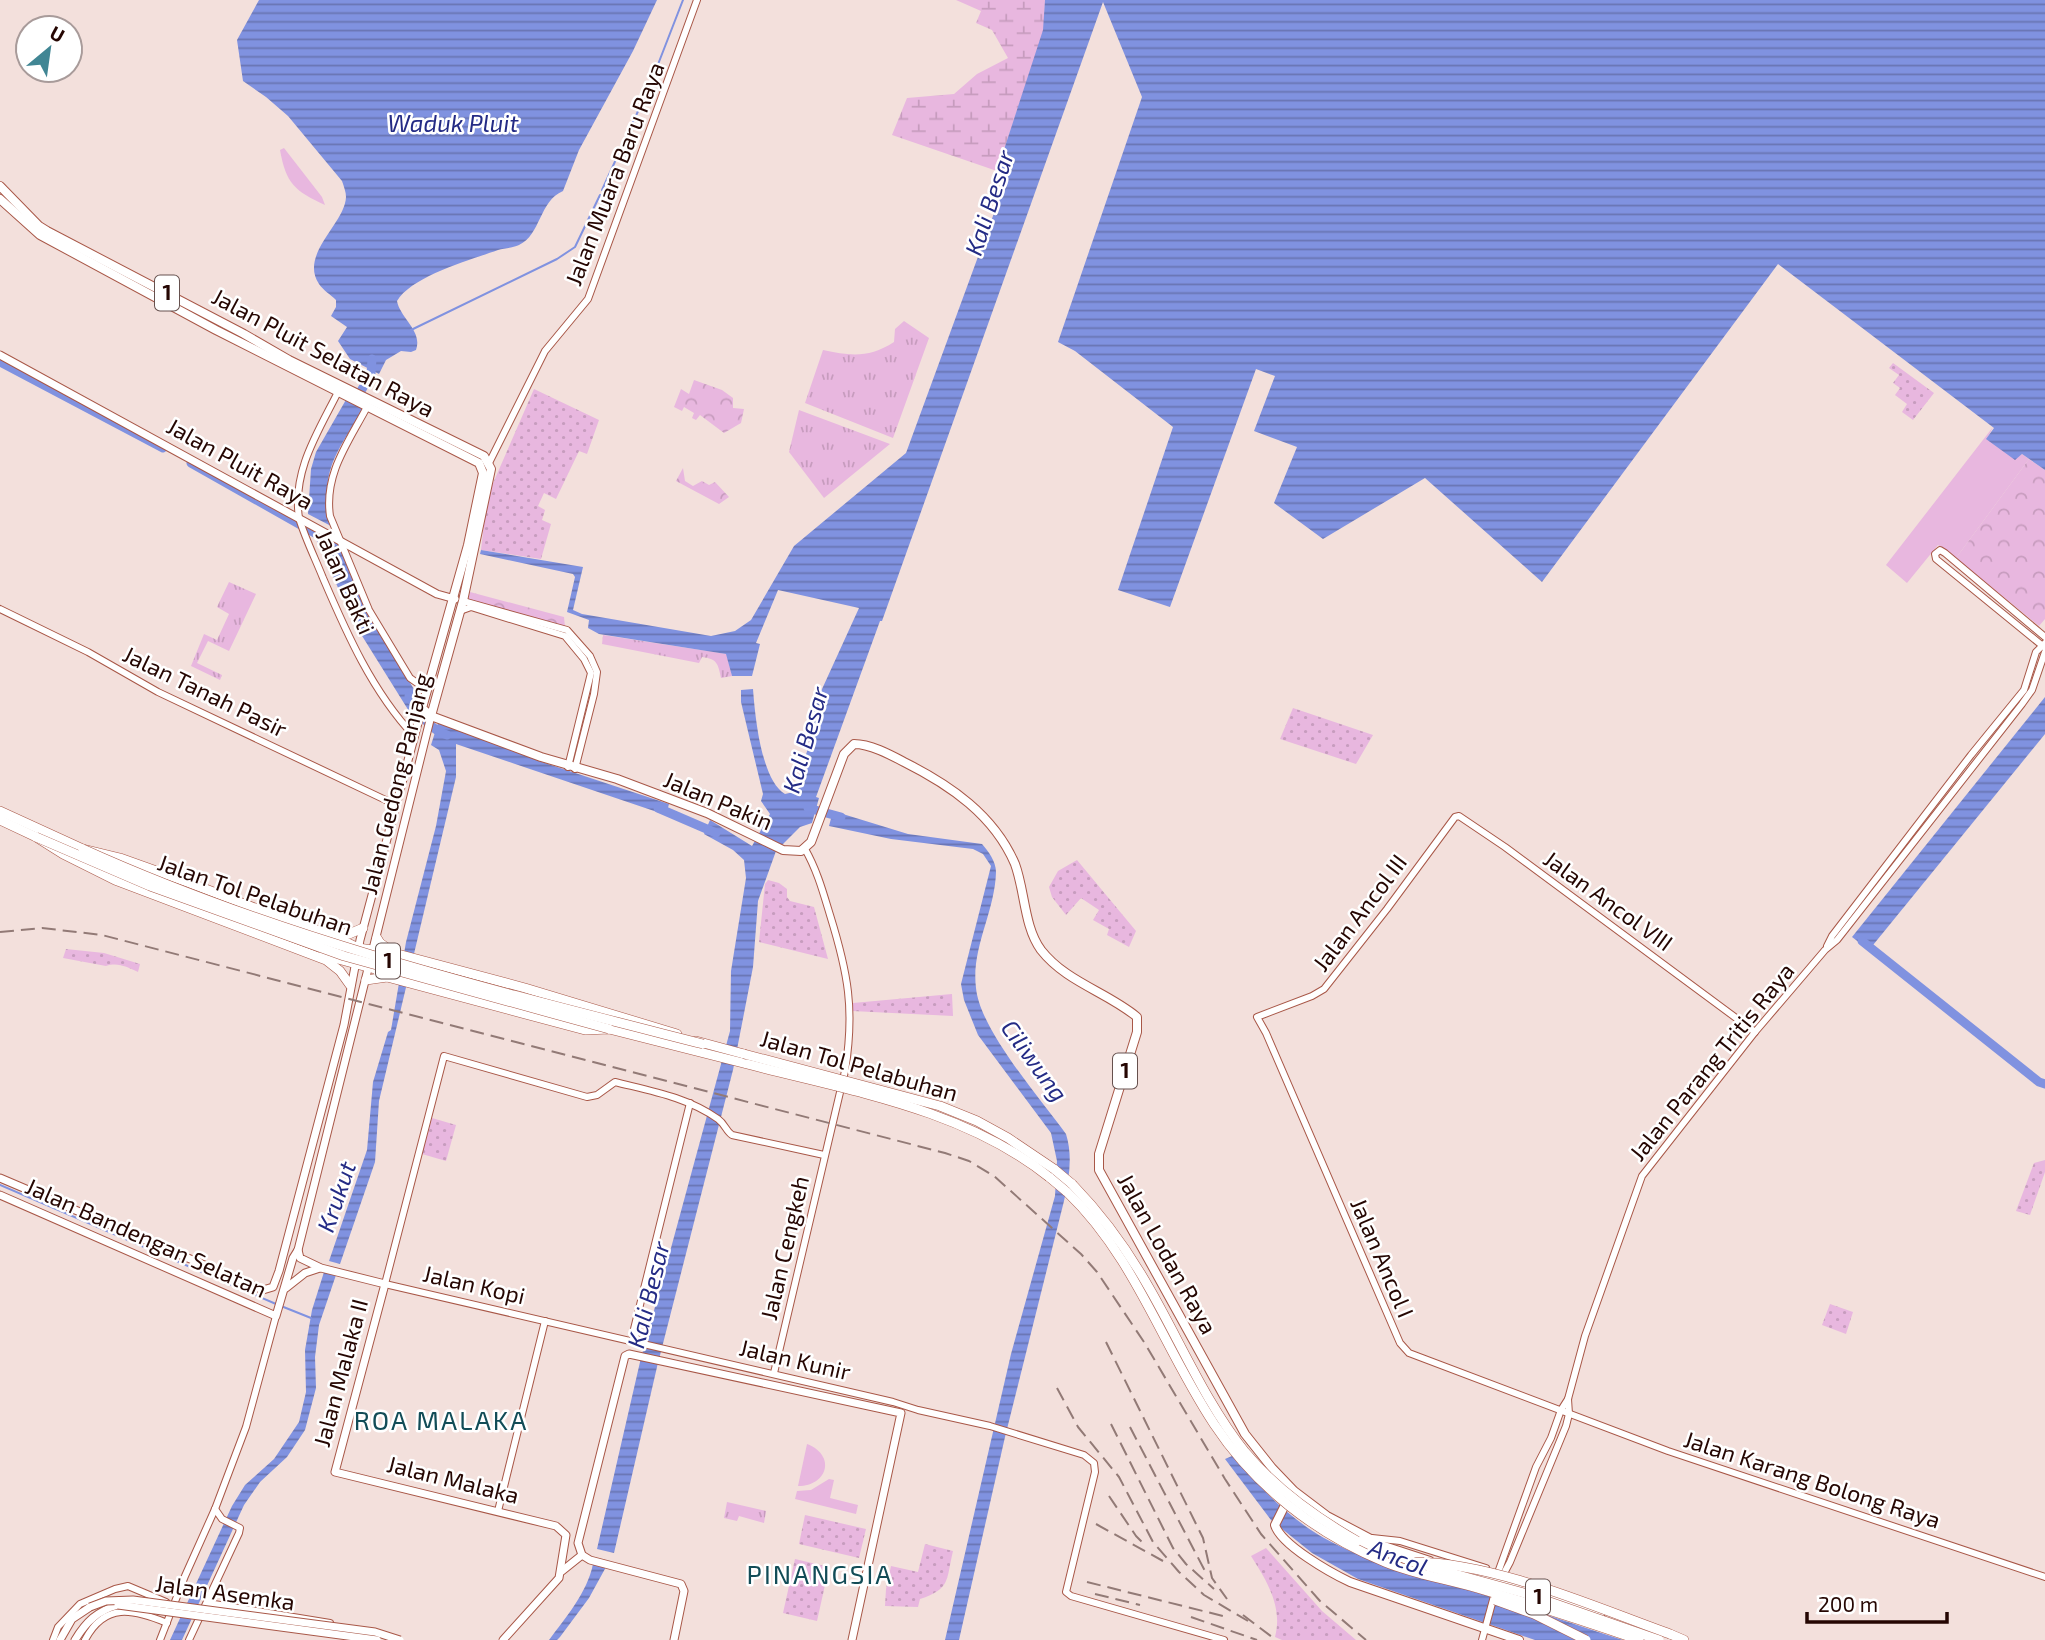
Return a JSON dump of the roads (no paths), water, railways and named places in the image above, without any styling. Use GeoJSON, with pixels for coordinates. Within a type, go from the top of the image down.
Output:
{"type":"FeatureCollection","features":[{"type":"Feature","properties":{"kind":"highway","name":"Jalan Pluit Selatan Raya"},"geometry":{"type":"LineString","coordinates":[[0,186],[13,205]]}},
{"type":"Feature","properties":{"kind":"highway","name":"Jalan Pluit Selatan Raya"},"geometry":{"type":"LineString","coordinates":[[0,199],[13,205],[39,226],[170,300],[340,391],[485,464]]}},
{"type":"Feature","properties":{"kind":"highway","name":"Jalan Gedong Panjang"},"geometry":{"type":"LineString","coordinates":[[421,710],[468,545],[485,464],[491,468],[463,601],[431,720]]}},
{"type":"Feature","properties":{"kind":"highway","name":"Jalan Pakin"},"geometry":{"type":"LineString","coordinates":[[421,710],[431,720],[571,768],[630,784],[707,813],[785,849],[796,852],[804,849]]}},
{"type":"Feature","properties":{"kind":"highway","name":"Jalan Lodan Raya"},"geometry":{"type":"LineString","coordinates":[[804,849],[813,838],[847,749],[858,744],[891,755],[938,780],[972,805],[990,824],[1010,852],[1033,934],[1041,950],[1057,967],[1137,1017],[1137,1032],[1098,1159],[1099,1170],[1245,1434],[1293,1493],[1327,1516],[1394,1550],[1499,1578],[1684,1640]]}},
{"type":"Feature","properties":{"kind":"highway","name":"Jalan Tol Pelabuhan"},"geometry":{"type":"LineString","coordinates":[[0,811],[164,884],[315,939],[508,994],[940,1106],[984,1125],[1044,1161],[1090,1203],[1128,1252],[1214,1408],[1254,1461],[1292,1498],[1330,1525],[1370,1547],[1524,1593],[1659,1640]]}},
{"type":"Feature","properties":{"kind":"highway","name":"Jalan Tol Pelabuhan"},"geometry":{"type":"LineString","coordinates":[[0,820],[150,886],[331,952],[395,972],[914,1108],[970,1128],[1026,1159],[1076,1201],[1111,1242],[1136,1281],[1213,1423],[1251,1470],[1276,1495],[1311,1522],[1344,1543],[1386,1563],[1512,1599],[1639,1640]]}},
{"type":"Feature","properties":{"kind":"highway"},"geometry":{"type":"LineString","coordinates":[[37,837],[63,854],[115,880],[326,960],[340,971],[350,985]]}},
{"type":"Feature","properties":{"kind":"highway"},"geometry":{"type":"LineString","coordinates":[[83,849],[120,858],[321,931],[358,948],[396,953],[614,1014],[703,1044]]}},
{"type":"Feature","properties":{"kind":"highway"},"geometry":{"type":"LineString","coordinates":[[321,931],[349,934],[363,928]]}},
{"type":"Feature","properties":{"kind":"highway"},"geometry":{"type":"LineString","coordinates":[[377,938],[396,953]]}},
{"type":"Feature","properties":{"kind":"highway"},"geometry":{"type":"LineString","coordinates":[[310,953],[355,963],[389,977],[585,1030],[609,1029]]}},
{"type":"Feature","properties":{"kind":"highway"},"geometry":{"type":"LineString","coordinates":[[366,980],[389,977]]}},
{"type":"Feature","properties":{"kind":"highway","name":"1"},"geometry":{"type":"LineString","coordinates":[[1293,1493],[1275,1525],[1279,1534],[1333,1574],[1350,1583],[1519,1640]]}},
{"type":"Feature","properties":{"kind":"highway"},"geometry":{"type":"LineString","coordinates":[[1414,1562],[1444,1564],[1516,1581],[1684,1640]]}},
{"type":"Feature","properties":{"kind":"highway"},"geometry":{"type":"LineString","coordinates":[[1405,1569],[1439,1583],[1522,1609],[1586,1640]]}},
{"type":"Feature","properties":{"kind":"main road","name":"Jalan Pluit Raya"},"geometry":{"type":"LineString","coordinates":[[0,355],[437,594],[463,601]]}},
{"type":"Feature","properties":{"kind":"main road","name":"Jalan Gedong Panjang"},"geometry":{"type":"LineString","coordinates":[[0,1178],[263,1290],[272,1287],[279,1271],[344,1025],[358,948],[421,710]]}},
{"type":"Feature","properties":{"kind":"main road","name":"Jalan Gedong Panjang"},"geometry":{"type":"LineString","coordinates":[[278,1308],[298,1250],[431,720]]}},
{"type":"Feature","properties":{"kind":"main road"},"geometry":{"type":"LineString","coordinates":[[414,736],[425,745]]}},
{"type":"Feature","properties":{"kind":"main road"},"geometry":{"type":"LineString","coordinates":[[394,807],[407,816]]}},
{"type":"Feature","properties":{"kind":"main road"},"geometry":{"type":"LineString","coordinates":[[323,1106],[334,1110]]}},
{"type":"Feature","properties":{"kind":"main road","name":"Jalan Bandengan Selatan"},"geometry":{"type":"LineString","coordinates":[[0,1195],[278,1308]]}},
{"type":"Feature","properties":{"kind":"main road","name":"Jalan Kopi"},"geometry":{"type":"LineString","coordinates":[[298,1250],[300,1258],[322,1269],[385,1284]]}},
{"type":"Feature","properties":{"kind":"main road"},"geometry":{"type":"LineString","coordinates":[[283,1290],[304,1273],[322,1269]]}},
{"type":"Feature","properties":{"kind":"main road","name":"Jalan Malaka II"},"geometry":{"type":"LineString","coordinates":[[335,1472],[385,1284]]}},
{"type":"Feature","properties":{"kind":"main road"},"geometry":{"type":"LineString","coordinates":[[625,1356],[578,1543],[582,1555],[590,1560],[677,1582],[684,1587],[674,1640]]}},
{"type":"Feature","properties":{"kind":"main road","name":"Jalan Kunir"},"geometry":{"type":"LineString","coordinates":[[625,1356],[639,1356],[900,1412],[852,1640]]}},
{"type":"Feature","properties":{"kind":"main road","name":"Jalan Malaka"},"geometry":{"type":"LineString","coordinates":[[335,1472],[561,1529],[566,1535],[562,1572]]}},
{"type":"Feature","properties":{"kind":"main road"},"geometry":{"type":"LineString","coordinates":[[503,1640],[562,1572],[582,1555]]}},
{"type":"Feature","properties":{"kind":"main road","name":"Jalan Asemka"},"geometry":{"type":"LineString","coordinates":[[60,1640],[69,1623],[79,1613],[96,1604],[119,1599],[374,1632],[397,1639]]}},
{"type":"Feature","properties":{"kind":"main road","name":"Jalan Asemka"},"geometry":{"type":"LineString","coordinates":[[75,1640],[98,1613],[118,1605],[129,1605],[377,1640]]}},
{"type":"Feature","properties":{"kind":"street","name":"Jalan Muara Baru Raya"},"geometry":{"type":"LineString","coordinates":[[485,464],[545,351],[588,299],[698,0]]}},
{"type":"Feature","properties":{"kind":"street","name":"Jalan Bakti"},"geometry":{"type":"LineString","coordinates":[[340,391],[303,464],[297,504],[306,535],[361,660],[380,693],[414,736]]}},
{"type":"Feature","properties":{"kind":"street","name":"Jalan Bakti"},"geometry":{"type":"LineString","coordinates":[[367,404],[329,486],[330,516],[338,541],[369,610],[410,678],[427,690]]}},
{"type":"Feature","properties":{"kind":"street"},"geometry":{"type":"LineString","coordinates":[[2044,647],[1936,559],[1935,554],[1940,550],[1945,553],[2045,637]]}},
{"type":"Feature","properties":{"kind":"street"},"geometry":{"type":"LineString","coordinates":[[463,601],[565,636],[590,668],[591,692],[571,768]]}},
{"type":"Feature","properties":{"kind":"street"},"geometry":{"type":"LineString","coordinates":[[460,611],[469,607],[492,611]]}},
{"type":"Feature","properties":{"kind":"street","name":"Jalan Tanah Pasir"},"geometry":{"type":"LineString","coordinates":[[0,609],[88,652],[159,692],[394,807]]}},
{"type":"Feature","properties":{"kind":"street","name":"Jalan Parang Tritis Raya"},"geometry":{"type":"LineString","coordinates":[[1499,1578],[1566,1426],[1570,1414],[1569,1399],[1585,1336],[1642,1176],[1755,1032],[1825,950],[1838,940],[2015,706],[2032,690],[2044,647]]}},
{"type":"Feature","properties":{"kind":"street","name":"Jalan Ancol VIII"},"geometry":{"type":"LineString","coordinates":[[1443,833],[1455,817],[1462,817],[1755,1032]]}},
{"type":"Feature","properties":{"kind":"street","name":"Jalan Ancol III"},"geometry":{"type":"LineString","coordinates":[[1257,1017],[1324,989],[1443,833]]}},
{"type":"Feature","properties":{"kind":"street","name":"Jalan Cengkeh"},"geometry":{"type":"LineString","coordinates":[[774,1373],[845,1071],[851,1012],[847,979],[836,935],[816,870],[804,849]]}},
{"type":"Feature","properties":{"kind":"street","name":"Jalan Ancol I"},"geometry":{"type":"LineString","coordinates":[[1257,1017],[1402,1347],[1409,1353],[1570,1414]]}},
{"type":"Feature","properties":{"kind":"street"},"geometry":{"type":"LineString","coordinates":[[385,1284],[443,1056],[587,1097],[597,1095],[615,1082],[685,1100],[720,1120],[732,1135],[824,1156]]}},
{"type":"Feature","properties":{"kind":"street"},"geometry":{"type":"LineString","coordinates":[[642,1343],[634,1335],[634,1329],[690,1103]]}},
{"type":"Feature","properties":{"kind":"street","name":"Jalan Kopi"},"geometry":{"type":"LineString","coordinates":[[385,1284],[618,1338]]}},
{"type":"Feature","properties":{"kind":"street"},"geometry":{"type":"LineString","coordinates":[[160,1640],[246,1427],[278,1308]]}},
{"type":"Feature","properties":{"kind":"street"},"geometry":{"type":"LineString","coordinates":[[498,1511],[545,1321]]}},
{"type":"Feature","properties":{"kind":"street"},"geometry":{"type":"LineString","coordinates":[[618,1338],[627,1336],[634,1329]]}},
{"type":"Feature","properties":{"kind":"street"},"geometry":{"type":"LineString","coordinates":[[618,1338],[664,1349]]}},
{"type":"Feature","properties":{"kind":"street"},"geometry":{"type":"LineString","coordinates":[[618,1338],[626,1346],[625,1356]]}},
{"type":"Feature","properties":{"kind":"street","name":"Jalan Kunir"},"geometry":{"type":"LineString","coordinates":[[664,1349],[896,1400],[964,1420]]}},
{"type":"Feature","properties":{"kind":"street","name":"Jalan Kunir"},"geometry":{"type":"LineString","coordinates":[[664,1349],[989,1426],[1084,1455],[1094,1463],[1095,1472],[1066,1592],[1224,1640]]}},
{"type":"Feature","properties":{"kind":"street","name":"Jalan Parang Tritis Raya"},"geometry":{"type":"LineString","coordinates":[[1499,1578],[1536,1467],[1561,1410],[1569,1399]]}},
{"type":"Feature","properties":{"kind":"street","name":"Jalan Karang Bolong Raya"},"geometry":{"type":"LineString","coordinates":[[1570,1414],[1668,1451],[2045,1577]]}},
{"type":"Feature","properties":{"kind":"street"},"geometry":{"type":"LineString","coordinates":[[1557,1422],[1566,1426]]}},
{"type":"Feature","properties":{"kind":"street"},"geometry":{"type":"LineString","coordinates":[[189,1640],[239,1533],[238,1527],[222,1519],[215,1509]]}},
{"type":"Feature","properties":{"kind":"street"},"geometry":{"type":"LineString","coordinates":[[1482,1640],[1499,1578]]}},
{"type":"Feature","properties":{"kind":"street"},"geometry":{"type":"LineString","coordinates":[[52,1640],[58,1627],[80,1604],[128,1586],[174,1606]]}},
{"type":"Feature","properties":{"kind":"street"},"geometry":{"type":"LineString","coordinates":[[145,1614],[153,1606],[150,1595]]}},
{"type":"Feature","properties":{"kind":"street"},"geometry":{"type":"LineString","coordinates":[[208,1603],[357,1626],[397,1639]]}},
{"type":"Feature","properties":{"kind":"street"},"geometry":{"type":"LineString","coordinates":[[85,1640],[92,1628],[106,1616],[127,1612],[145,1614],[167,1623]]}},
{"type":"Feature","properties":{"kind":"street"},"geometry":{"type":"LineString","coordinates":[[201,1617],[356,1640]]}},
{"type":"Feature","properties":{"kind":"water","name":"Waduk Pluit"},"geometry":{"type":"Polygon","coordinates":[[[259,0],[657,0],[633,51],[579,150],[563,191],[549,202],[532,234],[519,245],[443,270],[404,292],[397,301],[414,331],[416,350],[401,351],[386,360],[379,374],[350,359],[338,341],[347,327],[331,316],[336,300],[319,284],[314,273],[318,250],[344,207],[346,195],[342,181],[288,116],[243,81],[237,40],[259,0]]]}},
{"type":"Feature","properties":{"kind":"water"},"geometry":{"type":"Polygon","coordinates":[[[1045,0],[2045,0],[2045,470],[2022,454],[2015,460],[1986,439],[1994,428],[1778,264],[1542,582],[1425,478],[1323,539],[1274,503],[1297,447],[1254,431],[1275,376],[1256,369],[1170,607],[1118,590],[1173,427],[1075,351],[1058,342],[1142,97],[1103,2],[882,621],[816,797],[819,798],[812,823],[800,827],[776,851],[758,901],[753,967],[733,1070],[657,1367],[614,1553],[597,1549],[640,1362],[730,1031],[731,971],[746,878],[744,860],[733,850],[704,834],[710,820],[752,846],[770,814],[761,801],[763,794],[741,702],[741,690],[753,689],[761,746],[770,775],[785,794],[794,792],[810,742],[812,711],[859,608],[778,590],[756,643],[760,644],[752,676],[732,676],[726,654],[599,634],[588,628],[589,620],[567,612],[575,577],[573,574],[480,554],[481,550],[583,567],[573,610],[582,614],[711,636],[735,631],[751,620],[794,546],[906,453],[1008,175],[997,171],[1043,30],[1045,0]]]}},
{"type":"Feature","properties":{"kind":"water"},"geometry":{"type":"Polygon","coordinates":[[[347,398],[364,407],[339,450],[329,475],[327,490],[331,526],[308,514],[311,469],[316,452],[347,398]]]}},
{"type":"Feature","properties":{"kind":"water"},"geometry":{"type":"Polygon","coordinates":[[[311,528],[337,541],[368,612],[418,696],[412,716],[354,623],[311,528]]]}},
{"type":"Feature","properties":{"kind":"water"},"geometry":{"type":"Polygon","coordinates":[[[2045,697],[2045,734],[1869,950],[1852,937],[2045,697]]]}},
{"type":"Feature","properties":{"kind":"water"},"geometry":{"type":"Polygon","coordinates":[[[438,723],[539,761],[669,804],[666,815],[456,744],[456,777],[379,1101],[375,1162],[340,1264],[329,1261],[367,1150],[373,1082],[388,1032],[391,1030],[406,942],[436,826],[446,771],[439,750],[431,745],[438,723]]]}},
{"type":"Feature","properties":{"kind":"water"},"geometry":{"type":"Polygon","coordinates":[[[833,811],[908,834],[982,844],[989,853],[996,872],[975,973],[980,1005],[999,1043],[1066,1134],[1068,1143],[1070,1168],[1064,1201],[1005,1437],[959,1640],[945,1640],[1011,1354],[1055,1196],[1057,1161],[1051,1133],[978,1035],[964,1000],[961,984],[991,866],[983,854],[973,849],[891,839],[829,826],[833,811]]]}},
{"type":"Feature","properties":{"kind":"water"},"geometry":{"type":"Polygon","coordinates":[[[324,1272],[336,1275],[319,1325],[315,1357],[316,1388],[305,1430],[287,1457],[260,1482],[244,1505],[182,1640],[170,1640],[232,1506],[245,1485],[274,1459],[299,1422],[306,1392],[305,1350],[312,1310],[324,1272]]]}},
{"type":"Feature","properties":{"kind":"water"},"geometry":{"type":"Polygon","coordinates":[[[1232,1456],[1286,1511],[1311,1530],[1343,1548],[1403,1571],[1503,1600],[1623,1640],[1535,1640],[1358,1579],[1312,1553],[1271,1520],[1225,1459],[1232,1456]]]}},
{"type":"Feature","properties":{"kind":"water"},"geometry":{"type":"Polygon","coordinates":[[[593,1564],[606,1567],[589,1598],[560,1637],[557,1640],[549,1640],[581,1595],[593,1564]]]}},
{"type":"Feature","properties":{"kind":"waterway"},"geometry":{"type":"LineString","coordinates":[[602,190],[650,85],[683,0]]}},
{"type":"Feature","properties":{"kind":"waterway"},"geometry":{"type":"LineString","coordinates":[[411,330],[557,259],[575,247],[600,195]]}},
{"type":"Feature","properties":{"kind":"waterway"},"geometry":{"type":"LineString","coordinates":[[355,401],[371,374],[372,359]]}},
{"type":"Feature","properties":{"kind":"waterway"},"geometry":{"type":"LineString","coordinates":[[0,362],[163,448]]}},
{"type":"Feature","properties":{"kind":"waterway"},"geometry":{"type":"LineString","coordinates":[[191,463],[322,537]]}},
{"type":"Feature","properties":{"kind":"waterway"},"geometry":{"type":"LineString","coordinates":[[409,696],[429,724],[447,735]]}},
{"type":"Feature","properties":{"kind":"waterway"},"geometry":{"type":"LineString","coordinates":[[658,808],[716,833]]}},
{"type":"Feature","properties":{"kind":"waterway","name":"Ciliwung"},"geometry":{"type":"LineString","coordinates":[[808,808],[841,817]]}},
{"type":"Feature","properties":{"kind":"waterway"},"geometry":{"type":"LineString","coordinates":[[1862,941],[2039,1082],[2045,1084]]}},
{"type":"Feature","properties":{"kind":"waterway"},"geometry":{"type":"LineString","coordinates":[[0,1185],[276,1304]]}},
{"type":"Feature","properties":{"kind":"waterway"},"geometry":{"type":"LineString","coordinates":[[281,1306],[311,1318]]}},
{"type":"Feature","properties":{"kind":"railway"},"geometry":{"type":"LineString","coordinates":[[0,932],[42,928],[102,935],[969,1161],[994,1176],[1081,1254],[1097,1272],[1144,1342],[1225,1479],[1261,1534],[1320,1601],[1366,1640]]}},
{"type":"Feature","properties":{"kind":"railway"},"geometry":{"type":"LineString","coordinates":[[1106,1342],[1203,1538],[1212,1578],[1227,1599]]}},
{"type":"Feature","properties":{"kind":"railway"},"geometry":{"type":"LineString","coordinates":[[1057,1388],[1078,1427],[1119,1477],[1153,1542],[1204,1595],[1248,1621]]}},
{"type":"Feature","properties":{"kind":"railway"},"geometry":{"type":"LineString","coordinates":[[1111,1424],[1173,1548],[1186,1564],[1214,1589]]}},
{"type":"Feature","properties":{"kind":"railway"},"geometry":{"type":"LineString","coordinates":[[1130,1427],[1206,1573]]}},
{"type":"Feature","properties":{"kind":"railway"},"geometry":{"type":"LineString","coordinates":[[1109,1496],[1144,1544]]}},
{"type":"Feature","properties":{"kind":"railway"},"geometry":{"type":"LineString","coordinates":[[1096,1524],[1163,1561]]}},
{"type":"Feature","properties":{"kind":"railway"},"geometry":{"type":"LineString","coordinates":[[1087,1582],[1227,1617]]}},
{"type":"Feature","properties":{"kind":"railway"},"geometry":{"type":"LineString","coordinates":[[1095,1594],[1140,1605]]}},
{"type":"Feature","properties":{"kind":"railway"},"geometry":{"type":"LineString","coordinates":[[1243,1615],[1276,1640]]}},
{"type":"Feature","properties":{"kind":"railway"},"geometry":{"type":"LineString","coordinates":[[1191,1617],[1257,1640]]}},
{"type":"Feature","properties":{"kind":"district","name":"ROA MALAKA"},"geometry":{"type":"Point","coordinates":[441,1421]}},
{"type":"Feature","properties":{"kind":"district","name":"PINANGSIA"},"geometry":{"type":"Point","coordinates":[820,1575]}},
{"type":"Feature","properties":{"kind":"water label","name":"Kali Besar"},"geometry":{"type":"Point","coordinates":[990,203]}},
{"type":"Feature","properties":{"kind":"water label","name":"Kali Besar"},"geometry":{"type":"Point","coordinates":[806,740]}},
{"type":"Feature","properties":{"kind":"water label","name":"Krukut"},"geometry":{"type":"Point","coordinates":[337,1197]}},
{"type":"Feature","properties":{"kind":"water label","name":"Kali Besar"},"geometry":{"type":"Point","coordinates":[649,1295]}},
{"type":"Feature","properties":{"kind":"water label","name":"Ancol"},"geometry":{"type":"Point","coordinates":[1398,1558]}}]}
